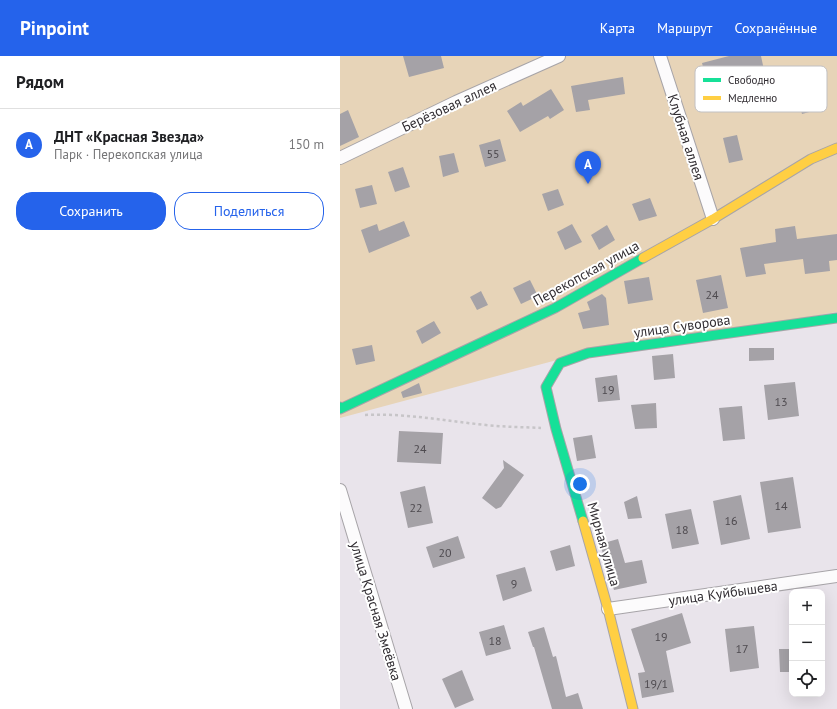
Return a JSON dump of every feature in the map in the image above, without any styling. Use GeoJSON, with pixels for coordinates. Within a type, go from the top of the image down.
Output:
{"type":"FeatureCollection","features":[{"type":"Feature","properties":{"kind":"street","name":"Берёзовая аллея"},"geometry":{"type":"LineString","coordinates":[[340,158],[456,102],[559,56]]}},
{"type":"Feature","properties":{"kind":"street","name":"Клубная аллея"},"geometry":{"type":"LineString","coordinates":[[660,56],[713,219]]}},
{"type":"Feature","properties":{"kind":"street","name":"Перекопская улица"},"geometry":{"type":"LineString","coordinates":[[340,408],[555,308],[713,219],[811,159],[837,148]]}},
{"type":"Feature","properties":{"kind":"street","name":"улица Суворова"},"geometry":{"type":"LineString","coordinates":[[546,388],[560,363],[588,353],[837,318]]}},
{"type":"Feature","properties":{"kind":"street","name":"Мирная улица"},"geometry":{"type":"LineString","coordinates":[[546,388],[556,429],[608,609],[633,709]]}},
{"type":"Feature","properties":{"kind":"street","name":"улица Красная Змеёвка"},"geometry":{"type":"LineString","coordinates":[[340,490],[406,709]]}},
{"type":"Feature","properties":{"kind":"street","name":"улица Куйбышева"},"geometry":{"type":"LineString","coordinates":[[608,609],[837,576]]}},
{"type":"Feature","properties":{"kind":"path"},"geometry":{"type":"LineString","coordinates":[[358,415],[416,415],[486,425],[556,429]]}},
{"type":"Feature","properties":{"kind":"shaded area"},"geometry":{"type":"Polygon","coordinates":[[[340,56],[837,56],[837,312],[557,360],[340,418],[340,56]]]}},
{"type":"Feature","properties":{"kind":"building"},"geometry":{"type":"Polygon","coordinates":[[[403,56],[441,56],[444,68],[409,77],[403,56]]]}},
{"type":"Feature","properties":{"kind":"building"},"geometry":{"type":"Polygon","coordinates":[[[729,56],[761,56],[763,66],[703,66],[702,63],[729,56]]]}},
{"type":"Feature","properties":{"kind":"building"},"geometry":{"type":"Polygon","coordinates":[[[623,77],[625,94],[588,100],[590,110],[576,112],[571,86],[623,77]]]}},
{"type":"Feature","properties":{"kind":"building"},"geometry":{"type":"Polygon","coordinates":[[[551,89],[564,110],[550,119],[548,116],[520,132],[507,111],[521,102],[523,106],[551,89]]]}},
{"type":"Feature","properties":{"kind":"building"},"geometry":{"type":"Polygon","coordinates":[[[348,110],[359,137],[340,146],[340,114],[348,110]]]}},
{"type":"Feature","properties":{"kind":"building"},"geometry":{"type":"Polygon","coordinates":[[[737,135],[743,160],[729,163],[723,138],[737,135]]]}},
{"type":"Feature","properties":{"kind":"building"},"geometry":{"type":"Polygon","coordinates":[[[500,139],[506,161],[485,167],[479,145],[500,139]]]}},
{"type":"Feature","properties":{"kind":"building"},"geometry":{"type":"Polygon","coordinates":[[[454,153],[459,172],[443,177],[439,156],[454,153]]]}},
{"type":"Feature","properties":{"kind":"building"},"geometry":{"type":"Polygon","coordinates":[[[403,167],[410,187],[395,192],[388,172],[403,167]]]}},
{"type":"Feature","properties":{"kind":"building"},"geometry":{"type":"Polygon","coordinates":[[[372,185],[377,204],[360,208],[355,189],[372,185]]]}},
{"type":"Feature","properties":{"kind":"building"},"geometry":{"type":"Polygon","coordinates":[[[558,189],[564,205],[548,211],[542,194],[558,189]]]}},
{"type":"Feature","properties":{"kind":"building"},"geometry":{"type":"Polygon","coordinates":[[[650,198],[657,216],[639,221],[632,204],[650,198]]]}},
{"type":"Feature","properties":{"kind":"building"},"geometry":{"type":"Polygon","coordinates":[[[404,221],[410,236],[369,253],[361,230],[377,224],[379,231],[404,221]]]}},
{"type":"Feature","properties":{"kind":"building"},"geometry":{"type":"Polygon","coordinates":[[[572,224],[582,242],[565,250],[557,232],[572,224]]]}},
{"type":"Feature","properties":{"kind":"building"},"geometry":{"type":"Polygon","coordinates":[[[607,225],[615,240],[599,250],[591,235],[607,225]]]}},
{"type":"Feature","properties":{"kind":"building"},"geometry":{"type":"Polygon","coordinates":[[[795,226],[797,239],[837,234],[837,260],[829,261],[830,271],[805,274],[803,259],[764,264],[766,274],[746,277],[740,248],[776,242],[775,229],[795,226]]]}},
{"type":"Feature","properties":{"kind":"building"},"geometry":{"type":"Polygon","coordinates":[[[721,275],[728,308],[703,313],[696,280],[721,275]]]}},
{"type":"Feature","properties":{"kind":"building"},"geometry":{"type":"Polygon","coordinates":[[[649,277],[653,300],[628,304],[624,281],[649,277]]]}},
{"type":"Feature","properties":{"kind":"building"},"geometry":{"type":"Polygon","coordinates":[[[530,280],[538,296],[521,304],[513,288],[530,280]]]}},
{"type":"Feature","properties":{"kind":"building"},"geometry":{"type":"Polygon","coordinates":[[[481,291],[488,305],[477,310],[470,297],[481,291]]]}},
{"type":"Feature","properties":{"kind":"building"},"geometry":{"type":"Polygon","coordinates":[[[602,294],[606,298],[609,325],[583,329],[578,313],[590,310],[587,302],[602,294]]]}},
{"type":"Feature","properties":{"kind":"building"},"geometry":{"type":"Polygon","coordinates":[[[434,321],[441,333],[422,344],[416,331],[434,321]]]}},
{"type":"Feature","properties":{"kind":"building"},"geometry":{"type":"Polygon","coordinates":[[[372,345],[375,361],[356,365],[352,349],[372,345]]]}},
{"type":"Feature","properties":{"kind":"building"},"geometry":{"type":"Polygon","coordinates":[[[749,348],[774,348],[774,360],[749,361],[749,348]]]}},
{"type":"Feature","properties":{"kind":"building"},"geometry":{"type":"Polygon","coordinates":[[[673,354],[675,378],[654,380],[652,356],[673,354]]]}},
{"type":"Feature","properties":{"kind":"building"},"geometry":{"type":"Polygon","coordinates":[[[617,375],[620,400],[598,402],[595,378],[617,375]]]}},
{"type":"Feature","properties":{"kind":"building"},"geometry":{"type":"Polygon","coordinates":[[[795,382],[799,416],[768,420],[764,385],[795,382]]]}},
{"type":"Feature","properties":{"kind":"building"},"geometry":{"type":"Polygon","coordinates":[[[419,383],[422,393],[403,398],[401,392],[419,383]]]}},
{"type":"Feature","properties":{"kind":"building"},"geometry":{"type":"Polygon","coordinates":[[[656,403],[657,428],[635,429],[631,405],[656,403]]]}},
{"type":"Feature","properties":{"kind":"building"},"geometry":{"type":"Polygon","coordinates":[[[742,406],[745,439],[723,441],[719,408],[742,406]]]}},
{"type":"Feature","properties":{"kind":"building"},"geometry":{"type":"Polygon","coordinates":[[[399,431],[443,433],[441,464],[397,462],[399,431]]]}},
{"type":"Feature","properties":{"kind":"building"},"geometry":{"type":"Polygon","coordinates":[[[592,435],[596,458],[577,461],[573,438],[592,435]]]}},
{"type":"Feature","properties":{"kind":"building"},"geometry":{"type":"Polygon","coordinates":[[[503,460],[524,475],[501,507],[496,509],[482,498],[504,468],[503,460]]]}},
{"type":"Feature","properties":{"kind":"building"},"geometry":{"type":"Polygon","coordinates":[[[793,477],[801,528],[768,533],[760,482],[793,477]]]}},
{"type":"Feature","properties":{"kind":"building"},"geometry":{"type":"Polygon","coordinates":[[[425,486],[433,523],[408,528],[400,492],[425,486]]]}},
{"type":"Feature","properties":{"kind":"building"},"geometry":{"type":"Polygon","coordinates":[[[741,495],[750,539],[721,545],[713,501],[741,495]]]}},
{"type":"Feature","properties":{"kind":"building"},"geometry":{"type":"Polygon","coordinates":[[[637,496],[642,518],[628,519],[624,502],[637,496]]]}},
{"type":"Feature","properties":{"kind":"building"},"geometry":{"type":"Polygon","coordinates":[[[691,509],[699,544],[672,549],[665,514],[691,509]]]}},
{"type":"Feature","properties":{"kind":"building"},"geometry":{"type":"Polygon","coordinates":[[[458,536],[465,558],[433,568],[426,547],[458,536]]]}},
{"type":"Feature","properties":{"kind":"building"},"geometry":{"type":"Polygon","coordinates":[[[618,539],[625,563],[642,560],[647,583],[614,590],[600,544],[618,539]]]}},
{"type":"Feature","properties":{"kind":"building"},"geometry":{"type":"Polygon","coordinates":[[[570,545],[575,566],[556,571],[550,551],[570,545]]]}},
{"type":"Feature","properties":{"kind":"building"},"geometry":{"type":"Polygon","coordinates":[[[525,567],[532,591],[503,601],[496,575],[525,567]]]}},
{"type":"Feature","properties":{"kind":"building"},"geometry":{"type":"Polygon","coordinates":[[[682,613],[691,643],[666,651],[674,692],[642,698],[638,673],[645,672],[631,629],[682,613]]]}},
{"type":"Feature","properties":{"kind":"building"},"geometry":{"type":"Polygon","coordinates":[[[504,625],[511,649],[486,656],[479,632],[504,625]]]}},
{"type":"Feature","properties":{"kind":"building"},"geometry":{"type":"Polygon","coordinates":[[[754,626],[759,668],[730,672],[725,629],[754,626]]]}},
{"type":"Feature","properties":{"kind":"building"},"geometry":{"type":"Polygon","coordinates":[[[544,627],[553,657],[556,656],[566,697],[578,693],[583,709],[552,709],[534,647],[528,632],[544,627]]]}},
{"type":"Feature","properties":{"kind":"building"},"geometry":{"type":"Polygon","coordinates":[[[779,649],[789,649],[789,672],[780,672],[779,649]]]}},
{"type":"Feature","properties":{"kind":"building"},"geometry":{"type":"Polygon","coordinates":[[[462,670],[474,700],[455,708],[442,679],[462,670]]]}},
{"type":"Feature","properties":{"kind":"traffic: fast"},"geometry":{"type":"LineString","coordinates":[[340,407],[340,409],[555,308],[643,258]]}},
{"type":"Feature","properties":{"kind":"traffic: fast"},"geometry":{"type":"LineString","coordinates":[[583,521],[556,429],[546,387],[560,363],[588,353],[837,318]]}},
{"type":"Feature","properties":{"kind":"traffic: slow"},"geometry":{"type":"LineString","coordinates":[[643,258],[713,219],[811,159],[837,148]]}},
{"type":"Feature","properties":{"kind":"traffic: slow"},"geometry":{"type":"LineString","coordinates":[[583,521],[608,609],[633,709]]}},
{"type":"Feature","properties":{"kind":"place","name":"ДНТ «Красная Звезда»"},"geometry":{"type":"Point","coordinates":[588,184]}}]}
